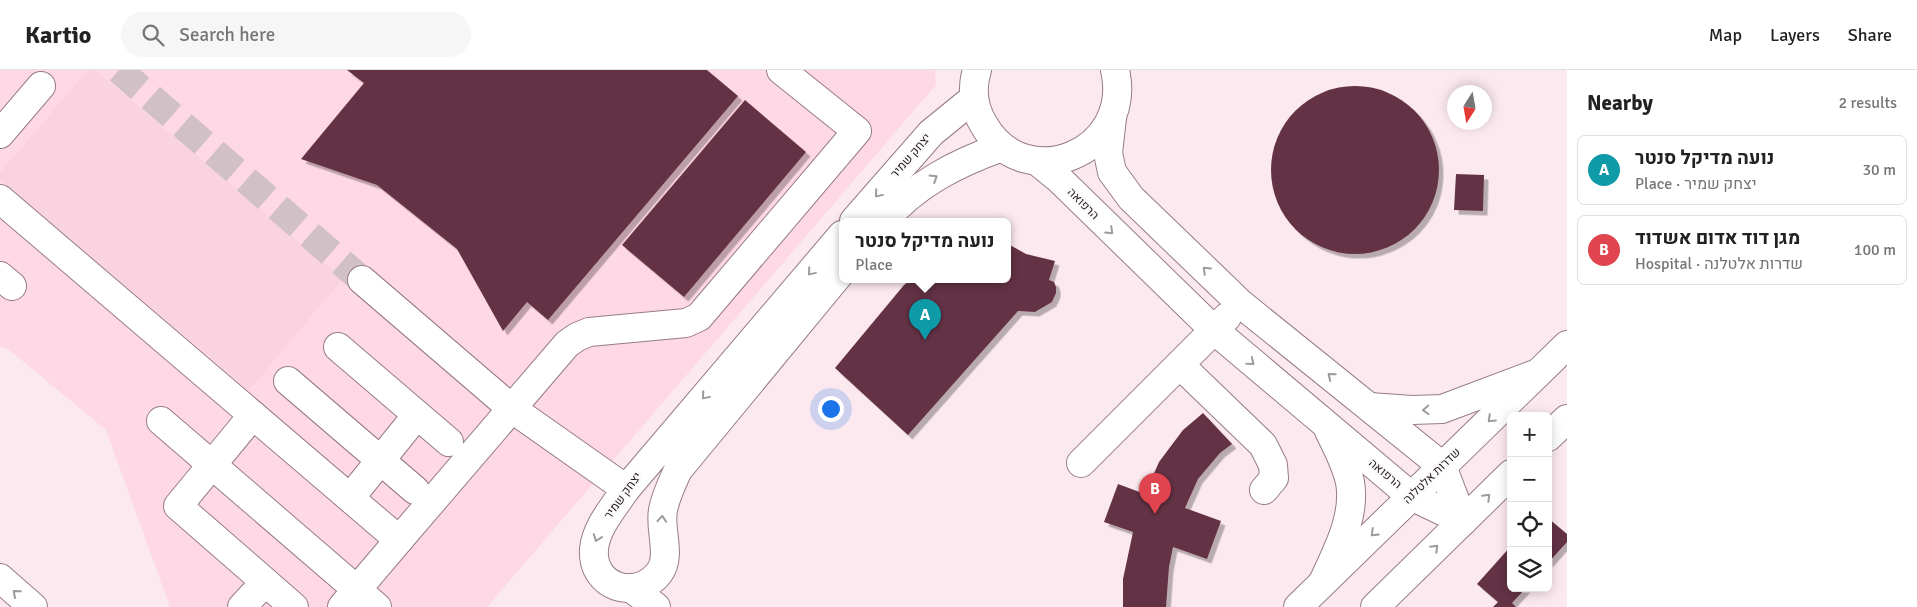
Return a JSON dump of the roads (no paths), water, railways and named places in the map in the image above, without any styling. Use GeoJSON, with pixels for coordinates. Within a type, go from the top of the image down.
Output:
{"type":"FeatureCollection","features":[{"type":"Feature","properties":{"kind":"street"},"geometry":{"type":"LineString","coordinates":[[161,421],[212,465],[359,601],[399,540],[556,355],[577,337],[589,332],[686,323],[699,317],[857,131],[781,70]]}},
{"type":"Feature","properties":{"kind":"street"},"geometry":{"type":"LineString","coordinates":[[977,70],[974,78],[974,98],[979,117],[989,133],[1002,147],[1019,156],[1037,161],[1060,160],[1082,152],[1100,137],[1112,118]]}},
{"type":"Feature","properties":{"kind":"street"},"geometry":{"type":"LineString","coordinates":[[1115,70],[1118,81],[1118,100],[1112,118],[1108,153],[1112,172],[1131,198],[1241,304],[1442,466],[1463,520]]}},
{"type":"Feature","properties":{"kind":"street"},"geometry":{"type":"LineString","coordinates":[[0,134],[41,86]]}},
{"type":"Feature","properties":{"kind":"street","name":"יצחק שמיר"},"geometry":{"type":"LineString","coordinates":[[857,218],[930,133],[974,98]]}},
{"type":"Feature","properties":{"kind":"street","name":"יצחק שמיר"},"geometry":{"type":"LineString","coordinates":[[887,218],[917,189],[934,178],[970,158],[1002,147]]}},
{"type":"Feature","properties":{"kind":"street","name":"הרפואה"},"geometry":{"type":"LineString","coordinates":[[1037,161],[1058,178],[1214,330],[1324,424],[1411,496],[1463,520]]}},
{"type":"Feature","properties":{"kind":"street"},"geometry":{"type":"LineString","coordinates":[[0,199],[399,540]]}},
{"type":"Feature","properties":{"kind":"street","name":"יצחק שמיר"},"geometry":{"type":"LineString","coordinates":[[631,588],[623,588],[604,580],[598,573],[594,560],[594,547],[602,526],[626,489],[839,239]]}},
{"type":"Feature","properties":{"kind":"street"},"geometry":{"type":"LineString","coordinates":[[631,588],[640,588],[646,584],[660,572],[662,567],[665,551],[662,526],[663,510],[668,491],[678,470],[839,275]]}},
{"type":"Feature","properties":{"kind":"street"},"geometry":{"type":"LineString","coordinates":[[362,280],[511,408],[626,489]]}},
{"type":"Feature","properties":{"kind":"street"},"geometry":{"type":"LineString","coordinates":[[1081,463],[1241,304]]}},
{"type":"Feature","properties":{"kind":"street","name":"שדרות אלטלנה"},"geometry":{"type":"LineString","coordinates":[[1298,607],[1567,345]]}},
{"type":"Feature","properties":{"kind":"street"},"geometry":{"type":"LineString","coordinates":[[338,347],[449,442]]}},
{"type":"Feature","properties":{"kind":"street"},"geometry":{"type":"LineString","coordinates":[[1180,364],[1263,445],[1273,465],[1274,478],[1264,490]]}},
{"type":"Feature","properties":{"kind":"street"},"geometry":{"type":"LineString","coordinates":[[1369,407],[1412,410],[1442,409],[1538,373]]}},
{"type":"Feature","properties":{"kind":"street"},"geometry":{"type":"LineString","coordinates":[[288,381],[415,490]]}},
{"type":"Feature","properties":{"kind":"street"},"geometry":{"type":"LineString","coordinates":[[253,415],[178,506],[294,607]]}},
{"type":"Feature","properties":{"kind":"street"},"geometry":{"type":"LineString","coordinates":[[350,498],[418,415]]}},
{"type":"Feature","properties":{"kind":"street"},"geometry":{"type":"LineString","coordinates":[[1552,433],[1567,419]]}},
{"type":"Feature","properties":{"kind":"street"},"geometry":{"type":"LineString","coordinates":[[1323,582],[1346,529],[1350,497],[1350,482],[1341,455],[1324,424]]}},
{"type":"Feature","properties":{"kind":"street"},"geometry":{"type":"LineString","coordinates":[[1375,607],[1507,478]]}},
{"type":"Feature","properties":{"kind":"street"},"geometry":{"type":"LineString","coordinates":[[0,578],[33,607]]}},
{"type":"Feature","properties":{"kind":"street"},"geometry":{"type":"LineString","coordinates":[[242,607],[265,582]]}},
{"type":"Feature","properties":{"kind":"street"},"geometry":{"type":"LineString","coordinates":[[631,588],[656,607]]}},
{"type":"Feature","properties":{"kind":"tunnel"},"geometry":{"type":"LineString","coordinates":[[119,70],[362,280]]}},
{"type":"Feature","properties":{"kind":"place","name":"נועה מדיקל סנטר"},"geometry":{"type":"Point","coordinates":[925,340]}},
{"type":"Feature","properties":{"kind":"place","name":"מגן דוד אדום אשדוד"},"geometry":{"type":"Point","coordinates":[1155,514]}}]}
